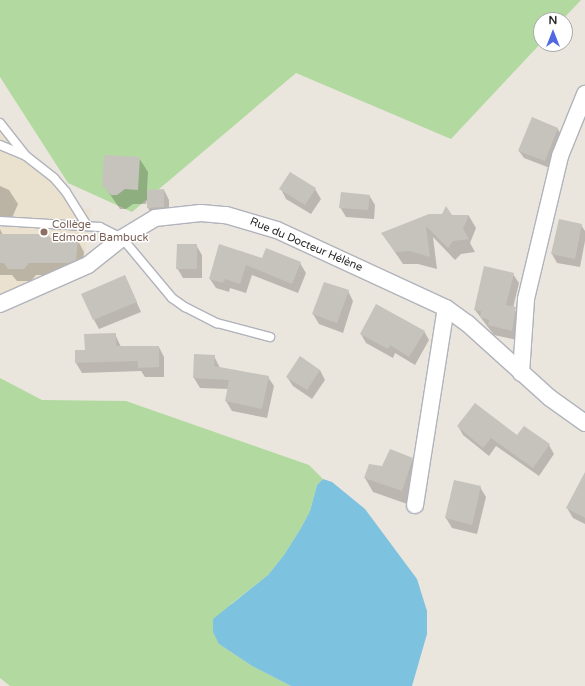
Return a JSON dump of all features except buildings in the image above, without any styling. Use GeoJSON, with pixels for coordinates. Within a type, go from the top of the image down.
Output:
{"type":"FeatureCollection","features":[{"type":"Feature","properties":{"kind":"street"},"geometry":{"type":"LineString","coordinates":[[521,373],[528,292],[560,156],[585,94]]}},
{"type":"Feature","properties":{"kind":"street","name":"Rue du Docteur Hélène"},"geometry":{"type":"LineString","coordinates":[[0,304],[88,265],[122,238],[155,218],[201,213],[226,215],[277,230],[446,308],[467,323],[550,398],[585,423]]}},
{"type":"Feature","properties":{"kind":"street"},"geometry":{"type":"LineString","coordinates":[[415,506],[446,308]]}},
{"type":"Feature","properties":{"kind":"lane"},"geometry":{"type":"LineString","coordinates":[[0,123],[26,156],[62,187],[86,225]]}},
{"type":"Feature","properties":{"kind":"lane"},"geometry":{"type":"LineString","coordinates":[[0,146],[26,156]]}},
{"type":"Feature","properties":{"kind":"lane"},"geometry":{"type":"LineString","coordinates":[[0,221],[100,227],[122,238],[172,298],[184,307],[217,323],[270,337]]}},
{"type":"Feature","properties":{"kind":"shaded area","name":"Collège Edmond Bambuck"},"geometry":{"type":"Polygon","coordinates":[[[0,128],[76,208],[91,209],[84,264],[0,298],[0,128]]]}},
{"type":"Feature","properties":{"kind":"green space"},"geometry":{"type":"Polygon","coordinates":[[[0,0],[581,0],[570,12],[533,12],[533,52],[451,139],[296,73],[132,212],[68,183],[0,77],[0,0]]]}},
{"type":"Feature","properties":{"kind":"green space"},"geometry":{"type":"Polygon","coordinates":[[[0,378],[42,400],[126,401],[309,465],[323,479],[317,485],[310,511],[284,555],[268,575],[231,604],[219,644],[252,666],[291,686],[10,686],[0,678],[0,378]]]}},
{"type":"Feature","properties":{"kind":"water"},"geometry":{"type":"Polygon","coordinates":[[[323,479],[332,482],[365,509],[417,579],[427,611],[427,634],[412,686],[291,686],[252,666],[219,644],[213,632],[213,619],[268,575],[284,555],[310,511],[317,485],[323,479]]]}},
{"type":"Feature","properties":{"kind":"place","name":"Collège Edmond Bambuck"},"geometry":{"type":"Point","coordinates":[44,232]}}]}
